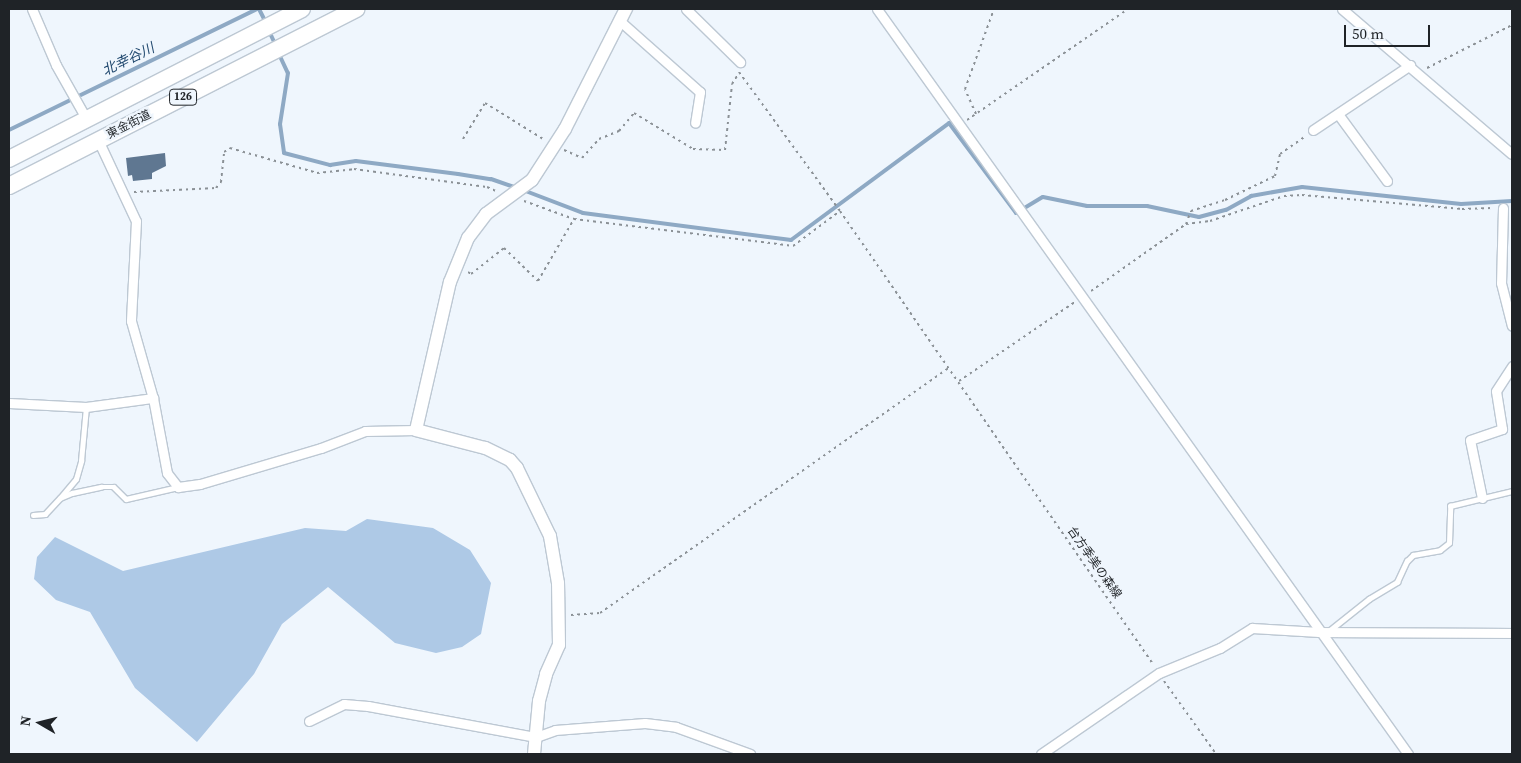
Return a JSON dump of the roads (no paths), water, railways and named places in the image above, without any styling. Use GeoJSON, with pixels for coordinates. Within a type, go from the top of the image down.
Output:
{"type":"FeatureCollection","features":[{"type":"Feature","properties":{"kind":"highway","name":"東金街道"},"geometry":{"type":"LineString","coordinates":[[9,160],[302,9]]}},
{"type":"Feature","properties":{"kind":"highway","name":"東金街道"},"geometry":{"type":"LineString","coordinates":[[9,186],[356,9]]}},
{"type":"Feature","properties":{"kind":"highway"},"geometry":{"type":"LineString","coordinates":[[87,120],[98,140]]}},
{"type":"Feature","properties":{"kind":"street"},"geometry":{"type":"LineString","coordinates":[[32,9],[56,65],[87,120]]}},
{"type":"Feature","properties":{"kind":"street"},"geometry":{"type":"LineString","coordinates":[[416,430],[456,265],[475,228],[486,214],[532,180],[554,146],[626,9]]}},
{"type":"Feature","properties":{"kind":"street"},"geometry":{"type":"LineString","coordinates":[[686,9],[740,62]]}},
{"type":"Feature","properties":{"kind":"street"},"geometry":{"type":"LineString","coordinates":[[877,9],[961,124],[1082,298],[1323,632],[1408,754]]}},
{"type":"Feature","properties":{"kind":"street"},"geometry":{"type":"LineString","coordinates":[[1342,9],[1410,65],[1512,154]]}},
{"type":"Feature","properties":{"kind":"street"},"geometry":{"type":"LineString","coordinates":[[620,21],[700,92],[696,123]]}},
{"type":"Feature","properties":{"kind":"street"},"geometry":{"type":"LineString","coordinates":[[1313,130],[1410,65]]}},
{"type":"Feature","properties":{"kind":"street"},"geometry":{"type":"LineString","coordinates":[[1338,114],[1387,181]]}},
{"type":"Feature","properties":{"kind":"street"},"geometry":{"type":"LineString","coordinates":[[98,140],[125,192],[136,221],[131,321],[154,398],[167,474],[178,487],[200,484],[320,448],[365,430],[416,430],[499,453],[517,468],[550,536],[556,559],[559,645],[544,683],[534,754]]}},
{"type":"Feature","properties":{"kind":"street"},"geometry":{"type":"LineString","coordinates":[[1504,208],[1501,283],[1512,326]]}},
{"type":"Feature","properties":{"kind":"street"},"geometry":{"type":"LineString","coordinates":[[1482,498],[1470,440],[1502,429],[1496,391],[1512,366]]}},
{"type":"Feature","properties":{"kind":"street"},"geometry":{"type":"LineString","coordinates":[[9,402],[86,407],[154,398]]}},
{"type":"Feature","properties":{"kind":"street"},"geometry":{"type":"LineString","coordinates":[[1041,754],[1159,673],[1220,648],[1252,628],[1323,632],[1512,633]]}},
{"type":"Feature","properties":{"kind":"street"},"geometry":{"type":"LineString","coordinates":[[308,721],[344,704],[368,706],[536,737],[555,730],[645,723],[676,727],[728,749],[747,751],[750,754]]}},
{"type":"Feature","properties":{"kind":"lane"},"geometry":{"type":"LineString","coordinates":[[33,515],[45,514],[76,479],[81,461],[86,407]]}},
{"type":"Feature","properties":{"kind":"lane"},"geometry":{"type":"LineString","coordinates":[[60,498],[101,487],[114,488],[126,499],[178,487]]}},
{"type":"Feature","properties":{"kind":"lane"},"geometry":{"type":"LineString","coordinates":[[1323,632],[1369,599],[1397,582],[1407,561],[1413,554],[1440,550],[1449,543],[1450,506],[1512,491]]}},
{"type":"Feature","properties":{"kind":"waterway","name":"北幸谷川"},"geometry":{"type":"LineString","coordinates":[[9,130],[257,9]]}},
{"type":"Feature","properties":{"kind":"waterway"},"geometry":{"type":"LineString","coordinates":[[259,9],[266,23]]}},
{"type":"Feature","properties":{"kind":"waterway"},"geometry":{"type":"LineString","coordinates":[[269,31],[276,46]]}},
{"type":"Feature","properties":{"kind":"waterway"},"geometry":{"type":"LineString","coordinates":[[278,52],[288,73],[280,124],[284,153],[330,165],[356,161],[458,174],[491,179],[517,188]]}},
{"type":"Feature","properties":{"kind":"waterway"},"geometry":{"type":"LineString","coordinates":[[523,190],[583,213],[791,240],[949,123],[1016,213],[1043,197],[1087,206],[1147,206],[1199,217],[1226,210],[1251,196],[1302,187],[1461,204],[1512,201]]}}]}
